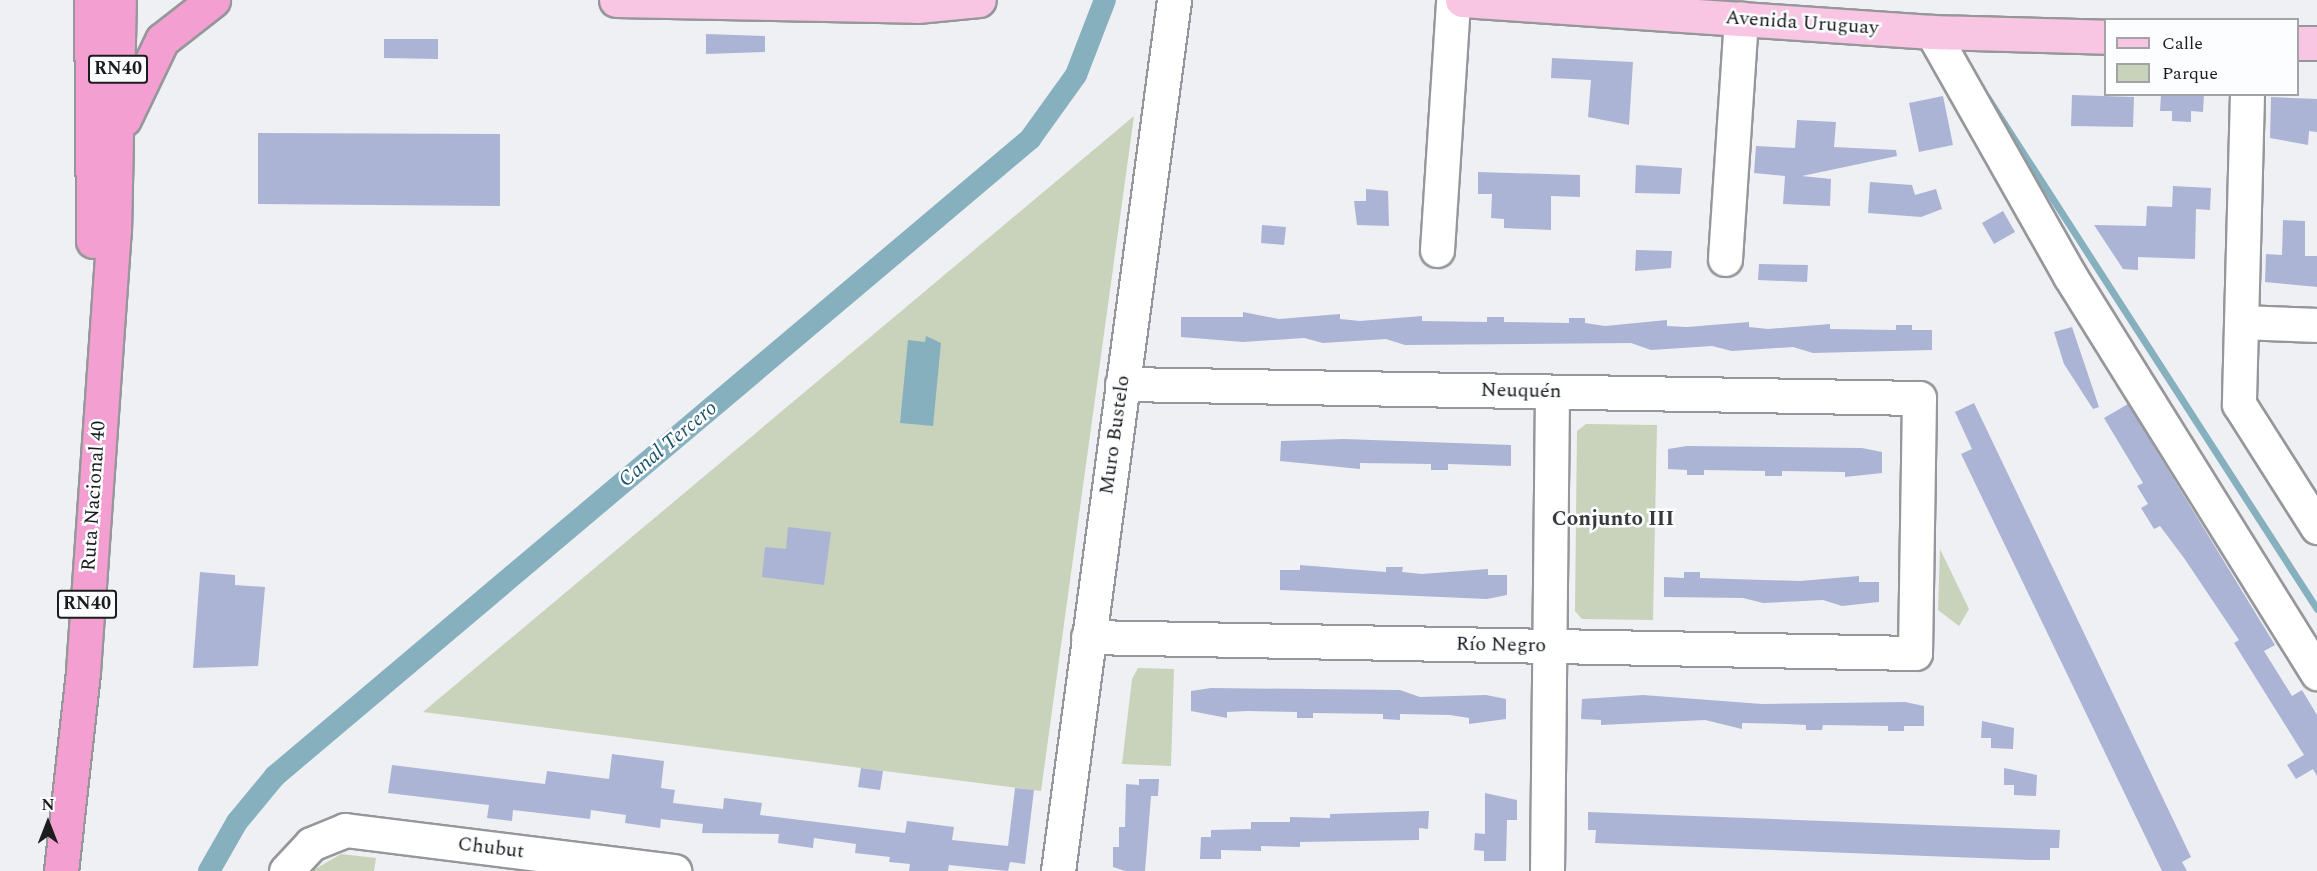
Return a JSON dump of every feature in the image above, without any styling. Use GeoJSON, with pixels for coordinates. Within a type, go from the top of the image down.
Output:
{"type":"FeatureCollection","features":[{"type":"Feature","properties":{"kind":"highway","name":"RN40"},"geometry":{"type":"LineString","coordinates":[[103,336],[114,232],[119,0]]}},
{"type":"Feature","properties":{"kind":"highway"},"geometry":{"type":"LineString","coordinates":[[116,138],[162,40],[213,0]]}},
{"type":"Feature","properties":{"kind":"highway","name":"RN40"},"geometry":{"type":"LineString","coordinates":[[95,5],[92,230],[103,336]]}},
{"type":"Feature","properties":{"kind":"highway","name":"Ruta Nacional 40"},"geometry":{"type":"LineString","coordinates":[[61,871],[83,671],[103,336]]}},
{"type":"Feature","properties":{"kind":"main road"},"geometry":{"type":"LineString","coordinates":[[616,0],[917,6],[979,0]]}},
{"type":"Feature","properties":{"kind":"main road","name":"Avenida Uruguay"},"geometry":{"type":"LineString","coordinates":[[1462,0],[1932,32],[2104,37]]}},
{"type":"Feature","properties":{"kind":"main road"},"geometry":{"type":"LineString","coordinates":[[2299,43],[2317,43]]}},
{"type":"Feature","properties":{"kind":"street","name":"Muro Bustelo"},"geometry":{"type":"LineString","coordinates":[[1058,871],[1174,0]]}},
{"type":"Feature","properties":{"kind":"street"},"geometry":{"type":"LineString","coordinates":[[1437,250],[1453,0]]}},
{"type":"Feature","properties":{"kind":"street"},"geometry":{"type":"LineString","coordinates":[[1725,260],[1741,19]]}},
{"type":"Feature","properties":{"kind":"street"},"geometry":{"type":"LineString","coordinates":[[1932,32],[2070,276],[2317,673]]}},
{"type":"Feature","properties":{"kind":"street"},"geometry":{"type":"LineString","coordinates":[[2247,96],[2239,404],[2317,527]]}},
{"type":"Feature","properties":{"kind":"street"},"geometry":{"type":"LineString","coordinates":[[2241,322],[2317,324]]}},
{"type":"Feature","properties":{"kind":"street","name":"Neuquén"},"geometry":{"type":"LineString","coordinates":[[1122,384],[1919,398],[1915,653]]}},
{"type":"Feature","properties":{"kind":"street"},"geometry":{"type":"LineString","coordinates":[[1547,871],[1552,392]]}},
{"type":"Feature","properties":{"kind":"street","name":"Río Negro"},"geometry":{"type":"LineString","coordinates":[[1088,637],[1915,653]]}},
{"type":"Feature","properties":{"kind":"street","name":"Chubut"},"geometry":{"type":"LineString","coordinates":[[286,871],[311,844],[345,830],[674,871]]}},
{"type":"Feature","properties":{"kind":"green space"},"geometry":{"type":"Polygon","coordinates":[[[1134,116],[1041,791],[423,712],[1134,116]]]}},
{"type":"Feature","properties":{"kind":"green space"},"geometry":{"type":"Polygon","coordinates":[[[1586,424],[1657,425],[1653,620],[1582,619],[1575,611],[1577,431],[1586,424]]]}},
{"type":"Feature","properties":{"kind":"green space"},"geometry":{"type":"Polygon","coordinates":[[[1940,549],[1969,609],[1959,626],[1938,610],[1940,549]]]}},
{"type":"Feature","properties":{"kind":"green space"},"geometry":{"type":"Polygon","coordinates":[[[1138,668],[1174,669],[1171,766],[1122,764],[1132,679],[1138,668]]]}},
{"type":"Feature","properties":{"kind":"green space"},"geometry":{"type":"Polygon","coordinates":[[[341,854],[376,858],[374,871],[312,871],[341,854]]]}},
{"type":"Feature","properties":{"kind":"water"},"geometry":{"type":"Polygon","coordinates":[[[926,336],[941,343],[933,426],[900,423],[908,340],[925,342],[926,336]]]}},
{"type":"Feature","properties":{"kind":"building"},"geometry":{"type":"Polygon","coordinates":[[[706,34],[765,36],[765,52],[706,54],[706,34]]]}},
{"type":"Feature","properties":{"kind":"building"},"geometry":{"type":"Polygon","coordinates":[[[384,39],[438,39],[438,59],[384,58],[384,39]]]}},
{"type":"Feature","properties":{"kind":"building"},"geometry":{"type":"Polygon","coordinates":[[[1552,58],[1633,62],[1629,125],[1588,117],[1591,80],[1551,78],[1552,58]]]}},
{"type":"Feature","properties":{"kind":"building"},"geometry":{"type":"Polygon","coordinates":[[[2072,95],[2134,97],[2133,127],[2071,126],[2072,95]]]}},
{"type":"Feature","properties":{"kind":"building"},"geometry":{"type":"Polygon","coordinates":[[[1943,96],[1953,145],[1919,152],[1909,103],[1943,96]]]}},
{"type":"Feature","properties":{"kind":"building"},"geometry":{"type":"Polygon","coordinates":[[[2161,96],[2204,96],[2203,112],[2191,111],[2191,122],[2172,121],[2172,111],[2160,111],[2161,96]]]}},
{"type":"Feature","properties":{"kind":"building"},"geometry":{"type":"Polygon","coordinates":[[[2271,97],[2317,99],[2317,132],[2309,131],[2308,145],[2270,138],[2271,97]]]}},
{"type":"Feature","properties":{"kind":"building"},"geometry":{"type":"Polygon","coordinates":[[[1797,120],[1836,122],[1834,147],[1896,150],[1897,156],[1802,176],[1831,179],[1830,206],[1783,204],[1785,176],[1754,173],[1756,146],[1795,148],[1797,120]]]}},
{"type":"Feature","properties":{"kind":"building"},"geometry":{"type":"Polygon","coordinates":[[[258,133],[500,134],[500,206],[258,204],[258,133]]]}},
{"type":"Feature","properties":{"kind":"building"},"geometry":{"type":"Polygon","coordinates":[[[1636,165],[1682,168],[1680,194],[1635,193],[1636,165]]]}},
{"type":"Feature","properties":{"kind":"building"},"geometry":{"type":"Polygon","coordinates":[[[1478,172],[1580,175],[1580,197],[1551,196],[1551,230],[1504,228],[1504,219],[1491,218],[1492,194],[1478,194],[1478,172]]]}},
{"type":"Feature","properties":{"kind":"building"},"geometry":{"type":"Polygon","coordinates":[[[1870,182],[1912,185],[1915,195],[1936,189],[1942,209],[1921,217],[1868,213],[1870,182]]]}},
{"type":"Feature","properties":{"kind":"building"},"geometry":{"type":"Polygon","coordinates":[[[2173,186],[2211,188],[2210,210],[2196,209],[2195,259],[2138,257],[2138,270],[2123,269],[2094,225],[2146,226],[2147,206],[2172,207],[2173,186]]]}},
{"type":"Feature","properties":{"kind":"building"},"geometry":{"type":"Polygon","coordinates":[[[1366,189],[1388,191],[1389,226],[1357,225],[1354,201],[1366,201],[1366,189]]]}},
{"type":"Feature","properties":{"kind":"building"},"geometry":{"type":"Polygon","coordinates":[[[2003,211],[2015,232],[1994,244],[1982,223],[2003,211]]]}},
{"type":"Feature","properties":{"kind":"building"},"geometry":{"type":"Polygon","coordinates":[[[2283,220],[2305,221],[2305,256],[2317,256],[2317,287],[2265,282],[2266,254],[2282,255],[2283,220]]]}},
{"type":"Feature","properties":{"kind":"building"},"geometry":{"type":"Polygon","coordinates":[[[1262,225],[1286,227],[1284,245],[1261,243],[1262,225]]]}},
{"type":"Feature","properties":{"kind":"building"},"geometry":{"type":"Polygon","coordinates":[[[1636,250],[1672,251],[1671,268],[1635,271],[1636,250]]]}},
{"type":"Feature","properties":{"kind":"building"},"geometry":{"type":"Polygon","coordinates":[[[1759,264],[1808,265],[1807,282],[1758,280],[1759,264]]]}},
{"type":"Feature","properties":{"kind":"building"},"geometry":{"type":"Polygon","coordinates":[[[1243,312],[1279,319],[1340,314],[1340,319],[1360,321],[1422,316],[1422,321],[1487,322],[1487,317],[1504,317],[1504,322],[1569,323],[1569,318],[1585,318],[1585,323],[1605,326],[1667,320],[1667,326],[1687,327],[1749,322],[1749,327],[1768,329],[1830,324],[1830,329],[1896,330],[1896,325],[1912,325],[1912,330],[1932,330],[1932,350],[1813,353],[1793,347],[1732,351],[1712,346],[1651,350],[1631,343],[1405,345],[1386,339],[1323,343],[1304,338],[1243,342],[1181,337],[1181,317],[1243,317],[1243,312]]]}},
{"type":"Feature","properties":{"kind":"building"},"geometry":{"type":"Polygon","coordinates":[[[2072,327],[2099,407],[2093,409],[2064,364],[2054,332],[2072,327]]]}},
{"type":"Feature","properties":{"kind":"building"},"geometry":{"type":"Polygon","coordinates":[[[1974,403],[2191,857],[2182,862],[2187,871],[2162,871],[1961,454],[1972,449],[1955,412],[1974,403]]]}},
{"type":"Feature","properties":{"kind":"building"},"geometry":{"type":"Polygon","coordinates":[[[2128,404],[2275,645],[2264,651],[2292,696],[2302,690],[2317,715],[2317,776],[2313,769],[2296,779],[2287,765],[2304,755],[2234,643],[2239,640],[2184,558],[2160,526],[2154,529],[2141,508],[2148,504],[2137,486],[2143,483],[2104,418],[2128,404]]]}},
{"type":"Feature","properties":{"kind":"building"},"geometry":{"type":"Polygon","coordinates":[[[1344,439],[1511,445],[1511,466],[1448,464],[1448,470],[1431,470],[1431,464],[1360,463],[1360,469],[1280,461],[1281,441],[1344,439]]]}},
{"type":"Feature","properties":{"kind":"building"},"geometry":{"type":"Polygon","coordinates":[[[1687,446],[1862,448],[1882,452],[1882,473],[1845,477],[1845,472],[1782,471],[1782,476],[1765,476],[1765,471],[1704,470],[1704,475],[1687,475],[1687,470],[1668,469],[1668,449],[1687,446]]]}},
{"type":"Feature","properties":{"kind":"building"},"geometry":{"type":"Polygon","coordinates":[[[788,527],[831,532],[824,585],[762,577],[765,547],[786,549],[788,527]]]}},
{"type":"Feature","properties":{"kind":"building"},"geometry":{"type":"Polygon","coordinates":[[[1300,565],[1386,572],[1386,567],[1403,567],[1402,572],[1422,574],[1488,569],[1488,575],[1507,575],[1507,595],[1487,599],[1280,590],[1280,570],[1300,570],[1300,565]]]}},
{"type":"Feature","properties":{"kind":"building"},"geometry":{"type":"Polygon","coordinates":[[[200,572],[235,575],[235,585],[265,587],[258,666],[193,668],[200,572]]]}},
{"type":"Feature","properties":{"kind":"building"},"geometry":{"type":"Polygon","coordinates":[[[1684,572],[1700,572],[1700,578],[1800,581],[1859,576],[1859,582],[1879,582],[1879,602],[1842,606],[1823,600],[1763,603],[1743,598],[1664,597],[1664,577],[1684,578],[1684,572]]]}},
{"type":"Feature","properties":{"kind":"building"},"geometry":{"type":"Polygon","coordinates":[[[1211,688],[1400,690],[1420,697],[1486,695],[1506,699],[1506,719],[1469,724],[1469,718],[1450,715],[1400,714],[1400,720],[1383,719],[1383,714],[1313,713],[1313,718],[1297,718],[1297,712],[1247,711],[1227,712],[1227,718],[1191,711],[1191,691],[1211,688]]]}},
{"type":"Feature","properties":{"kind":"building"},"geometry":{"type":"Polygon","coordinates":[[[1643,695],[1762,704],[1905,702],[1924,706],[1924,726],[1904,726],[1904,731],[1888,731],[1888,726],[1823,725],[1822,730],[1806,730],[1806,725],[1742,723],[1742,729],[1705,720],[1601,725],[1601,720],[1581,719],[1582,699],[1643,695]]]}},
{"type":"Feature","properties":{"kind":"building"},"geometry":{"type":"Polygon","coordinates":[[[1982,721],[2014,728],[2013,749],[1991,748],[1991,738],[1981,738],[1982,721]]]}},
{"type":"Feature","properties":{"kind":"building"},"geometry":{"type":"Polygon","coordinates":[[[612,754],[664,761],[661,788],[675,790],[673,803],[723,809],[724,798],[762,803],[760,815],[905,833],[907,821],[954,827],[952,840],[1008,846],[1015,788],[1034,790],[1025,864],[1010,862],[1008,871],[949,865],[948,871],[909,871],[910,864],[889,862],[890,857],[855,853],[856,844],[814,838],[813,848],[778,843],[779,834],[702,833],[703,824],[661,819],[660,828],[625,823],[626,815],[591,810],[590,819],[513,810],[512,821],[487,818],[489,805],[388,793],[392,765],[545,784],[547,771],[609,779],[612,754]]]}},
{"type":"Feature","properties":{"kind":"building"},"geometry":{"type":"Polygon","coordinates":[[[861,768],[883,771],[880,790],[858,787],[861,768]]]}},
{"type":"Feature","properties":{"kind":"building"},"geometry":{"type":"Polygon","coordinates":[[[2004,768],[2037,775],[2036,796],[2014,795],[2014,785],[2004,785],[2004,768]]]}},
{"type":"Feature","properties":{"kind":"building"},"geometry":{"type":"Polygon","coordinates":[[[1139,779],[1159,779],[1158,796],[1151,796],[1145,871],[1125,871],[1113,867],[1113,847],[1119,847],[1119,827],[1125,827],[1126,784],[1139,785],[1139,779]]]}},
{"type":"Feature","properties":{"kind":"building"},"geometry":{"type":"Polygon","coordinates":[[[1485,793],[1517,800],[1517,820],[1507,820],[1506,861],[1484,861],[1484,851],[1474,850],[1475,833],[1485,834],[1485,793]]]}},
{"type":"Feature","properties":{"kind":"building"},"geometry":{"type":"Polygon","coordinates":[[[1429,811],[1428,829],[1419,828],[1419,840],[1300,842],[1300,847],[1261,846],[1261,851],[1221,850],[1221,859],[1200,859],[1201,837],[1211,837],[1211,830],[1251,829],[1251,822],[1290,822],[1290,817],[1330,818],[1330,814],[1429,811]]]}},
{"type":"Feature","properties":{"kind":"building"},"geometry":{"type":"Polygon","coordinates":[[[1588,812],[2060,830],[2059,848],[2050,848],[2050,860],[2030,860],[1595,843],[1596,830],[1588,830],[1588,812]]]}},
{"type":"Feature","properties":{"kind":"waterway","name":"Canal Tercero"},"geometry":{"type":"LineString","coordinates":[[209,871],[237,822],[275,776],[1030,139],[1076,75],[1105,0]]}},
{"type":"Feature","properties":{"kind":"waterway"},"geometry":{"type":"LineString","coordinates":[[1987,97],[2317,609]]}},
{"type":"Feature","properties":{"kind":"district","name":"Conjunto III"},"geometry":{"type":"Point","coordinates":[1613,519]}}]}
